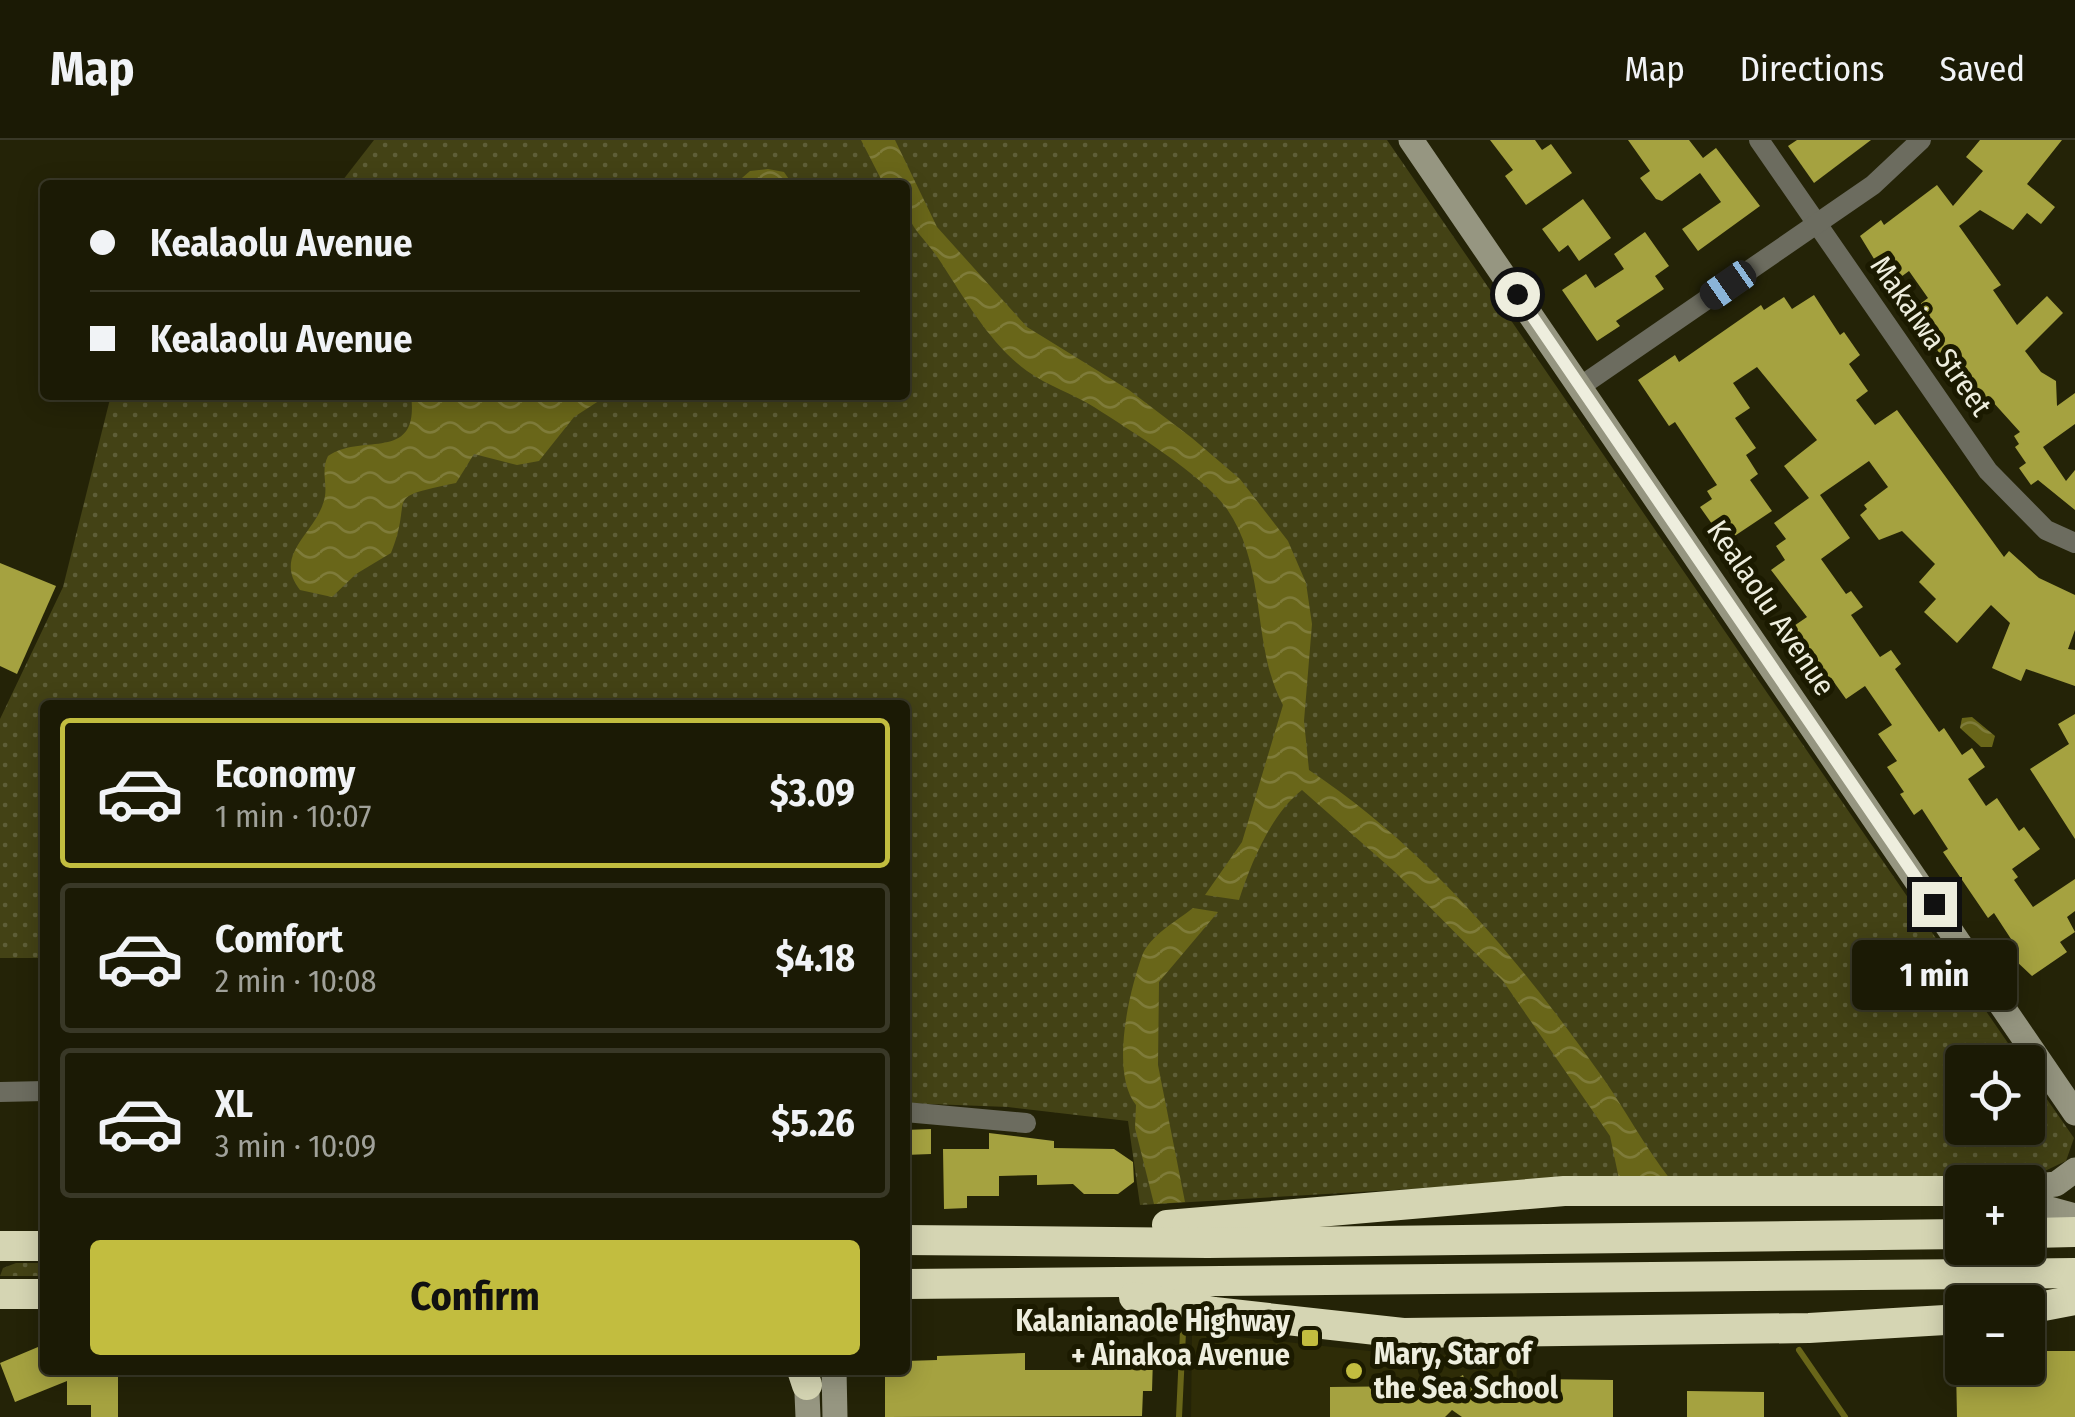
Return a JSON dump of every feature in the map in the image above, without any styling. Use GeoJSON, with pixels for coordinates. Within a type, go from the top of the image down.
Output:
{"type":"FeatureCollection","features":[{"type":"Feature","properties":{"kind":"highway"},"geometry":{"type":"LineString","coordinates":[[995,1240],[1564,1191],[1945,1191]]}},
{"type":"Feature","properties":{"kind":"highway"},"geometry":{"type":"LineString","coordinates":[[2045,1233],[2075,1232]]}},
{"type":"Feature","properties":{"kind":"highway"},"geometry":{"type":"LineString","coordinates":[[910,1240],[1208,1243],[1945,1234]]}},
{"type":"Feature","properties":{"kind":"highway"},"geometry":{"type":"LineString","coordinates":[[0,1246],[40,1246]]}},
{"type":"Feature","properties":{"kind":"highway"},"geometry":{"type":"LineString","coordinates":[[915,1287],[2075,1273]]}},
{"type":"Feature","properties":{"kind":"highway"},"geometry":{"type":"LineString","coordinates":[[1068,1284],[1214,1312],[1403,1333],[1809,1328],[1945,1320]]}},
{"type":"Feature","properties":{"kind":"highway"},"geometry":{"type":"LineString","coordinates":[[0,1294],[40,1294]]}},
{"type":"Feature","properties":{"kind":"highway"},"geometry":{"type":"LineString","coordinates":[[2045,1305],[2075,1300]]}},
{"type":"Feature","properties":{"kind":"street","name":"Kealaolu Avenue"},"geometry":{"type":"LineString","coordinates":[[1411,140],[2075,1113]]}},
{"type":"Feature","properties":{"kind":"street","name":"Makaiwa Street"},"geometry":{"type":"LineString","coordinates":[[1759,140],[1988,471],[2046,530],[2075,544]]}},
{"type":"Feature","properties":{"kind":"street"},"geometry":{"type":"LineString","coordinates":[[1581,386],[1873,185],[1921,140]]}},
{"type":"Feature","properties":{"kind":"street"},"geometry":{"type":"LineString","coordinates":[[0,1092],[40,1091]]}},
{"type":"Feature","properties":{"kind":"street"},"geometry":{"type":"LineString","coordinates":[[910,1112],[1026,1124]]}},
{"type":"Feature","properties":{"kind":"street"},"geometry":{"type":"LineString","coordinates":[[2045,1208],[2075,1216]]}},
{"type":"Feature","properties":{"kind":"street"},"geometry":{"type":"LineString","coordinates":[[805,1375],[808,1417]]}},
{"type":"Feature","properties":{"kind":"street"},"geometry":{"type":"LineString","coordinates":[[834,1375],[835,1417]]}},
{"type":"Feature","properties":{"kind":"shaded area"},"geometry":{"type":"Polygon","coordinates":[[[374,140],[1387,140],[2009,1045],[1945,1045],[1945,1145],[2045,1145],[2045,1096],[2074,1138],[2066,1161],[2045,1171],[2045,1165],[1945,1165],[1945,1179],[1582,1179],[1140,1205],[1128,1121],[1008,1107],[910,1103],[910,700],[40,700],[40,958],[0,958],[0,719],[63,587],[110,400],[910,400],[910,180],[343,180],[374,140]]]}},
{"type":"Feature","properties":{"kind":"shaded area"},"geometry":{"type":"Polygon","coordinates":[[[16,1263],[40,1263],[40,1276],[0,1276],[3,1268],[16,1263]]]}},
{"type":"Feature","properties":{"kind":"shaded area","name":"Mary, Star of the Sea School"},"geometry":{"type":"Polygon","coordinates":[[[1192,1332],[1407,1355],[1517,1354],[1516,1417],[1191,1417],[1192,1332]]]}},
{"type":"Feature","properties":{"kind":"water"},"geometry":{"type":"Polygon","coordinates":[[[861,140],[895,140],[937,227],[1027,327],[1129,390],[1240,479],[1288,541],[1306,583],[1312,624],[1304,721],[1309,770],[1394,835],[1470,910],[1571,1034],[1670,1179],[1619,1179],[1610,1136],[1503,981],[1395,872],[1302,790],[1272,826],[1239,900],[1205,895],[1242,842],[1283,705],[1267,658],[1249,557],[1240,532],[1216,496],[1184,468],[1094,407],[1035,376],[1002,349],[911,221],[910,180],[881,180],[861,140]]]}},
{"type":"Feature","properties":{"kind":"water"},"geometry":{"type":"Polygon","coordinates":[[[750,171],[784,172],[790,180],[740,180],[750,171]]]}},
{"type":"Feature","properties":{"kind":"water"},"geometry":{"type":"Polygon","coordinates":[[[411,400],[600,400],[574,417],[539,461],[517,465],[474,454],[456,483],[408,497],[391,553],[356,574],[332,597],[300,590],[291,565],[299,543],[321,509],[328,456],[342,449],[398,438],[407,430],[411,400]]]}},
{"type":"Feature","properties":{"kind":"water"},"geometry":{"type":"Polygon","coordinates":[[[1972,717],[1995,736],[1992,747],[1981,747],[1960,728],[1962,718],[1972,717]]]}},
{"type":"Feature","properties":{"kind":"water"},"geometry":{"type":"Polygon","coordinates":[[[1193,908],[1218,912],[1159,982],[1158,1065],[1185,1202],[1154,1204],[1135,1128],[1136,1105],[1124,1073],[1124,1032],[1142,956],[1157,935],[1193,908]]]}},
{"type":"Feature","properties":{"kind":"building"},"geometry":{"type":"Polygon","coordinates":[[[1490,140],[1535,140],[1542,150],[1551,144],[1572,173],[1526,205],[1505,176],[1513,170],[1490,140]]]}},
{"type":"Feature","properties":{"kind":"building"},"geometry":{"type":"Polygon","coordinates":[[[1628,140],[1689,140],[1703,158],[1716,148],[1760,206],[1698,251],[1682,229],[1721,202],[1700,173],[1662,201],[1656,199],[1640,178],[1650,171],[1628,140]]]}},
{"type":"Feature","properties":{"kind":"building"},"geometry":{"type":"Polygon","coordinates":[[[1797,140],[1871,140],[1814,183],[1788,146],[1797,140]]]}},
{"type":"Feature","properties":{"kind":"building"},"geometry":{"type":"Polygon","coordinates":[[[1980,140],[2062,140],[2027,184],[2055,207],[2041,224],[2027,213],[2013,230],[1980,210],[1959,226],[2001,285],[1993,290],[2017,325],[2047,296],[2063,313],[2025,351],[2041,372],[2056,381],[2057,406],[2075,393],[2075,424],[2043,447],[2066,481],[2075,470],[2075,510],[2038,480],[2031,485],[2019,468],[2026,463],[2015,447],[2019,444],[2014,436],[2020,432],[1992,401],[1978,411],[1932,342],[1937,338],[1916,307],[1928,298],[1909,271],[1890,285],[1860,236],[1881,220],[1884,225],[1937,185],[1953,206],[1983,171],[1966,157],[1980,140]]]}},
{"type":"Feature","properties":{"kind":"building"},"geometry":{"type":"Polygon","coordinates":[[[1583,199],[1611,238],[1579,261],[1568,245],[1559,252],[1542,229],[1583,199]]]}},
{"type":"Feature","properties":{"kind":"building"},"geometry":{"type":"Polygon","coordinates":[[[1645,232],[1669,266],[1655,276],[1664,289],[1616,321],[1620,326],[1597,341],[1562,290],[1586,274],[1595,288],[1624,269],[1614,254],[1645,232]]]}},
{"type":"Feature","properties":{"kind":"building"},"geometry":{"type":"Polygon","coordinates":[[[1814,295],[1840,335],[1844,332],[1860,355],[1849,364],[1868,391],[1856,400],[1875,425],[1897,410],[2004,557],[2009,551],[2039,578],[2075,595],[2075,630],[2068,649],[2075,650],[2075,686],[2026,669],[2021,681],[1992,668],[2010,623],[1991,605],[1957,643],[1924,612],[1936,599],[1919,582],[1935,564],[1902,531],[1879,540],[1860,515],[1867,509],[1864,505],[1888,487],[1869,461],[1820,495],[1850,538],[1821,559],[1846,594],[1851,591],[1863,607],[1851,615],[1880,657],[1891,650],[1901,664],[1895,669],[1939,732],[1944,728],[1962,755],[1972,748],[1985,767],[1968,779],[1986,806],[1997,798],[2019,831],[2024,827],[2040,849],[2012,869],[2018,877],[2014,880],[2033,907],[2075,879],[2075,911],[2067,917],[2075,932],[2060,942],[2067,952],[2032,976],[2015,960],[2019,958],[2011,939],[1994,913],[1988,918],[1943,852],[1948,849],[1922,809],[1914,815],[1900,794],[1904,792],[1887,767],[1897,761],[1878,734],[1892,725],[1865,686],[1846,699],[1831,678],[1825,682],[1788,630],[1807,617],[1771,570],[1785,560],[1776,546],[1786,539],[1774,523],[1809,498],[1784,466],[1817,440],[1757,367],[1733,383],[1750,408],[1735,418],[1756,448],[1746,455],[1758,474],[1750,480],[1772,511],[1733,537],[1725,526],[1717,531],[1700,507],[1712,499],[1707,491],[1717,485],[1675,422],[1669,426],[1638,380],[1675,355],[1679,362],[1761,305],[1764,310],[1784,297],[1792,309],[1814,295]]]}},
{"type":"Feature","properties":{"kind":"building"},"geometry":{"type":"Polygon","coordinates":[[[0,563],[56,586],[17,674],[0,666],[0,563]]]}},
{"type":"Feature","properties":{"kind":"building"},"geometry":{"type":"Polygon","coordinates":[[[2075,714],[2075,839],[2030,769],[2069,744],[2058,724],[2075,714]]]}},
{"type":"Feature","properties":{"kind":"building"},"geometry":{"type":"Polygon","coordinates":[[[931,1129],[931,1154],[910,1155],[910,1130],[931,1129]]]}},
{"type":"Feature","properties":{"kind":"building"},"geometry":{"type":"Polygon","coordinates":[[[989,1133],[1054,1141],[1054,1148],[1114,1149],[1133,1162],[1134,1182],[1118,1194],[1084,1194],[1073,1184],[1037,1185],[1037,1175],[999,1176],[999,1196],[967,1196],[967,1208],[944,1209],[943,1149],[989,1149],[989,1133]]]}},
{"type":"Feature","properties":{"kind":"building"},"geometry":{"type":"Polygon","coordinates":[[[38,1347],[40,1375],[118,1377],[118,1417],[91,1417],[91,1405],[67,1405],[67,1381],[15,1402],[0,1363],[38,1347]]]}},
{"type":"Feature","properties":{"kind":"building"},"geometry":{"type":"Polygon","coordinates":[[[2045,1351],[2075,1351],[2075,1417],[1957,1417],[1956,1385],[2045,1385],[2045,1351]]]}},
{"type":"Feature","properties":{"kind":"building"},"geometry":{"type":"Polygon","coordinates":[[[1025,1353],[1025,1370],[1102,1370],[1103,1356],[1153,1358],[1152,1391],[1143,1391],[1142,1416],[885,1417],[885,1375],[910,1375],[910,1361],[937,1360],[937,1356],[1025,1353]]]}},
{"type":"Feature","properties":{"kind":"building"},"geometry":{"type":"Polygon","coordinates":[[[1463,1375],[1467,1387],[1537,1386],[1537,1379],[1613,1380],[1613,1417],[1462,1417],[1452,1410],[1445,1417],[1330,1417],[1330,1387],[1420,1386],[1420,1398],[1463,1375]]]}},
{"type":"Feature","properties":{"kind":"building"},"geometry":{"type":"Polygon","coordinates":[[[1687,1391],[1764,1392],[1764,1417],[1687,1417],[1687,1391]]]}},
{"type":"Feature","properties":{"kind":"waterway"},"geometry":{"type":"LineString","coordinates":[[1179,1417],[1183,1332]]}},
{"type":"Feature","properties":{"kind":"waterway"},"geometry":{"type":"LineString","coordinates":[[1799,1350],[1845,1417]]}},
{"type":"Feature","properties":{"kind":"place","name":"Kalanianaole Highway + Ainakoa Avenue"},"geometry":{"type":"Point","coordinates":[1310,1338]}},
{"type":"Feature","properties":{"kind":"place","name":"Mary, Star of the Sea School"},"geometry":{"type":"Point","coordinates":[1354,1371]}},
{"type":"Feature","properties":{"kind":"route"},"geometry":{"type":"LineString","coordinates":[[1517,294],[1934,904]]}}]}
